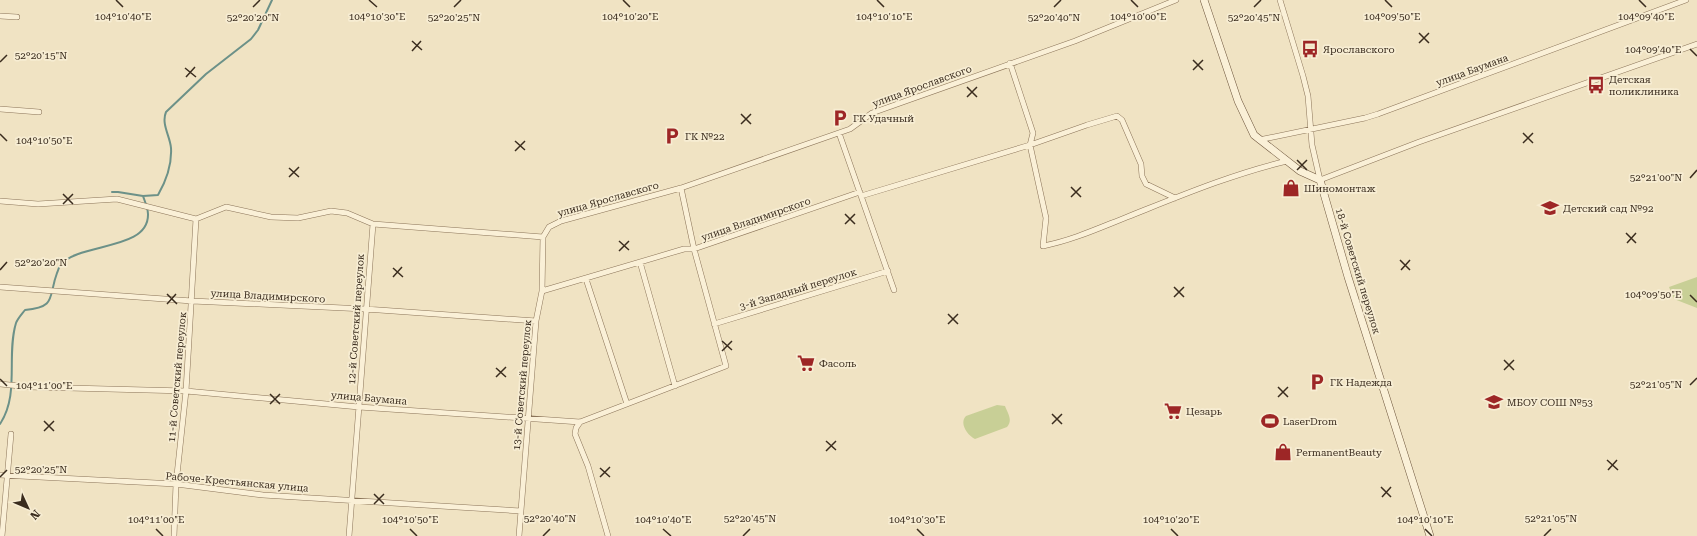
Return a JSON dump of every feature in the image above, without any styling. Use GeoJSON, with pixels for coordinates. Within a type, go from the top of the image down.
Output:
{"type":"FeatureCollection","features":[{"type":"Feature","properties":{"kind":"street","name":"улица Ярославского"},"geometry":{"type":"LineString","coordinates":[[543,236],[549,226],[561,221],[681,188],[839,133],[850,129],[872,113],[1075,41],[1176,0]]}},
{"type":"Feature","properties":{"kind":"street"},"geometry":{"type":"LineString","coordinates":[[1204,0],[1238,101],[1254,135],[1300,171],[1320,180],[1419,142],[1697,44]]}},
{"type":"Feature","properties":{"kind":"street"},"geometry":{"type":"LineString","coordinates":[[1280,0],[1308,96],[1312,145],[1320,180]]}},
{"type":"Feature","properties":{"kind":"street","name":"улица Баумана"},"geometry":{"type":"LineString","coordinates":[[1259,140],[1311,128],[1366,118],[1686,0]]}},
{"type":"Feature","properties":{"kind":"street"},"geometry":{"type":"LineString","coordinates":[[0,16],[17,17]]}},
{"type":"Feature","properties":{"kind":"street"},"geometry":{"type":"LineString","coordinates":[[1010,63],[1033,133],[1030,145],[1046,218],[1043,246],[1080,236],[1248,171],[1287,161]]}},
{"type":"Feature","properties":{"kind":"street"},"geometry":{"type":"LineString","coordinates":[[0,109],[39,112]]}},
{"type":"Feature","properties":{"kind":"street","name":"улица Владимирского"},"geometry":{"type":"LineString","coordinates":[[542,291],[684,249],[694,249],[860,194],[1030,145],[1117,116],[1122,120],[1125,126],[1141,164],[1142,176],[1146,184],[1175,198]]}},
{"type":"Feature","properties":{"kind":"street"},"geometry":{"type":"LineString","coordinates":[[839,133],[894,290]]}},
{"type":"Feature","properties":{"kind":"street","name":"18-й Советский переулок"},"geometry":{"type":"LineString","coordinates":[[1320,180],[1348,277],[1430,536]]}},
{"type":"Feature","properties":{"kind":"street"},"geometry":{"type":"LineString","coordinates":[[681,188],[694,249],[714,324]]}},
{"type":"Feature","properties":{"kind":"street"},"geometry":{"type":"LineString","coordinates":[[0,201],[38,204],[118,199],[196,219],[226,207],[271,217],[298,218],[331,211],[347,212],[373,224],[543,236]]}},
{"type":"Feature","properties":{"kind":"street","name":"11-й Советский переулок"},"geometry":{"type":"LineString","coordinates":[[174,536],[176,484],[186,391],[196,219]]}},
{"type":"Feature","properties":{"kind":"street","name":"12-й Советский переулок"},"geometry":{"type":"LineString","coordinates":[[349,536],[365,309],[373,224]]}},
{"type":"Feature","properties":{"kind":"street","name":"13-й Советский переулок"},"geometry":{"type":"LineString","coordinates":[[519,536],[536,321],[542,291],[543,236]]}},
{"type":"Feature","properties":{"kind":"street"},"geometry":{"type":"LineString","coordinates":[[640,262],[675,386]]}},
{"type":"Feature","properties":{"kind":"street","name":"3-й Западный переулок"},"geometry":{"type":"LineString","coordinates":[[714,324],[888,271]]}},
{"type":"Feature","properties":{"kind":"street"},"geometry":{"type":"LineString","coordinates":[[586,279],[627,404]]}},
{"type":"Feature","properties":{"kind":"street","name":"улица Владимирского"},"geometry":{"type":"LineString","coordinates":[[0,287],[192,301],[365,309],[536,321]]}},
{"type":"Feature","properties":{"kind":"street","name":"улица Баумана"},"geometry":{"type":"LineString","coordinates":[[0,384],[30,387],[186,391],[359,407],[527,420],[580,422],[726,366],[714,324]]}},
{"type":"Feature","properties":{"kind":"street"},"geometry":{"type":"LineString","coordinates":[[580,422],[576,428],[575,434],[588,466],[608,536]]}},
{"type":"Feature","properties":{"kind":"street"},"geometry":{"type":"LineString","coordinates":[[2,536],[11,434]]}},
{"type":"Feature","properties":{"kind":"street","name":"Рабоче-Крестьянская улица"},"geometry":{"type":"LineString","coordinates":[[0,475],[176,484],[263,495],[351,499],[521,511]]}},
{"type":"Feature","properties":{"kind":"green space"},"geometry":{"type":"Polygon","coordinates":[[[1697,277],[1697,308],[1674,299],[1669,287],[1697,277]]]}},
{"type":"Feature","properties":{"kind":"green space"},"geometry":{"type":"Polygon","coordinates":[[[997,405],[1005,406],[1009,414],[1010,422],[1007,427],[975,439],[972,437],[965,429],[963,422],[966,416],[997,405]]]}},
{"type":"Feature","properties":{"kind":"waterway"},"geometry":{"type":"LineString","coordinates":[[112,192],[143,196],[158,195],[164,184],[171,161],[171,148],[165,126],[166,112],[206,74],[251,39],[258,30],[272,0]]}},
{"type":"Feature","properties":{"kind":"waterway"},"geometry":{"type":"LineString","coordinates":[[0,424],[10,400],[13,336],[18,319],[25,310],[35,309],[47,303],[50,299],[54,281],[60,265],[70,258],[82,253],[112,245],[137,234],[145,226],[148,214],[143,196]]}},
{"type":"Feature","properties":{"kind":"place","name":"Ярославского"},"geometry":{"type":"Point","coordinates":[1310,49]}},
{"type":"Feature","properties":{"kind":"place","name":"Детская поликлиника"},"geometry":{"type":"Point","coordinates":[1596,85]}},
{"type":"Feature","properties":{"kind":"place","name":"ГК Удачный"},"geometry":{"type":"Point","coordinates":[840,118]}},
{"type":"Feature","properties":{"kind":"place","name":"ГК №22"},"geometry":{"type":"Point","coordinates":[672,136]}},
{"type":"Feature","properties":{"kind":"place","name":"Шиномонтаж"},"geometry":{"type":"Point","coordinates":[1291,188]}},
{"type":"Feature","properties":{"kind":"place","name":"Детский сад №92"},"geometry":{"type":"Point","coordinates":[1550,208]}},
{"type":"Feature","properties":{"kind":"place","name":"Фасоль"},"geometry":{"type":"Point","coordinates":[806,363]}},
{"type":"Feature","properties":{"kind":"place","name":"ГК Надежда"},"geometry":{"type":"Point","coordinates":[1317,382]}},
{"type":"Feature","properties":{"kind":"place","name":"МБОУ СОШ №53"},"geometry":{"type":"Point","coordinates":[1494,402]}},
{"type":"Feature","properties":{"kind":"place","name":"Цезарь"},"geometry":{"type":"Point","coordinates":[1173,411]}},
{"type":"Feature","properties":{"kind":"place","name":"LaseгDrom"},"geometry":{"type":"Point","coordinates":[1270,421]}},
{"type":"Feature","properties":{"kind":"place","name":"PermanentBeauty"},"geometry":{"type":"Point","coordinates":[1283,452]}}]}
